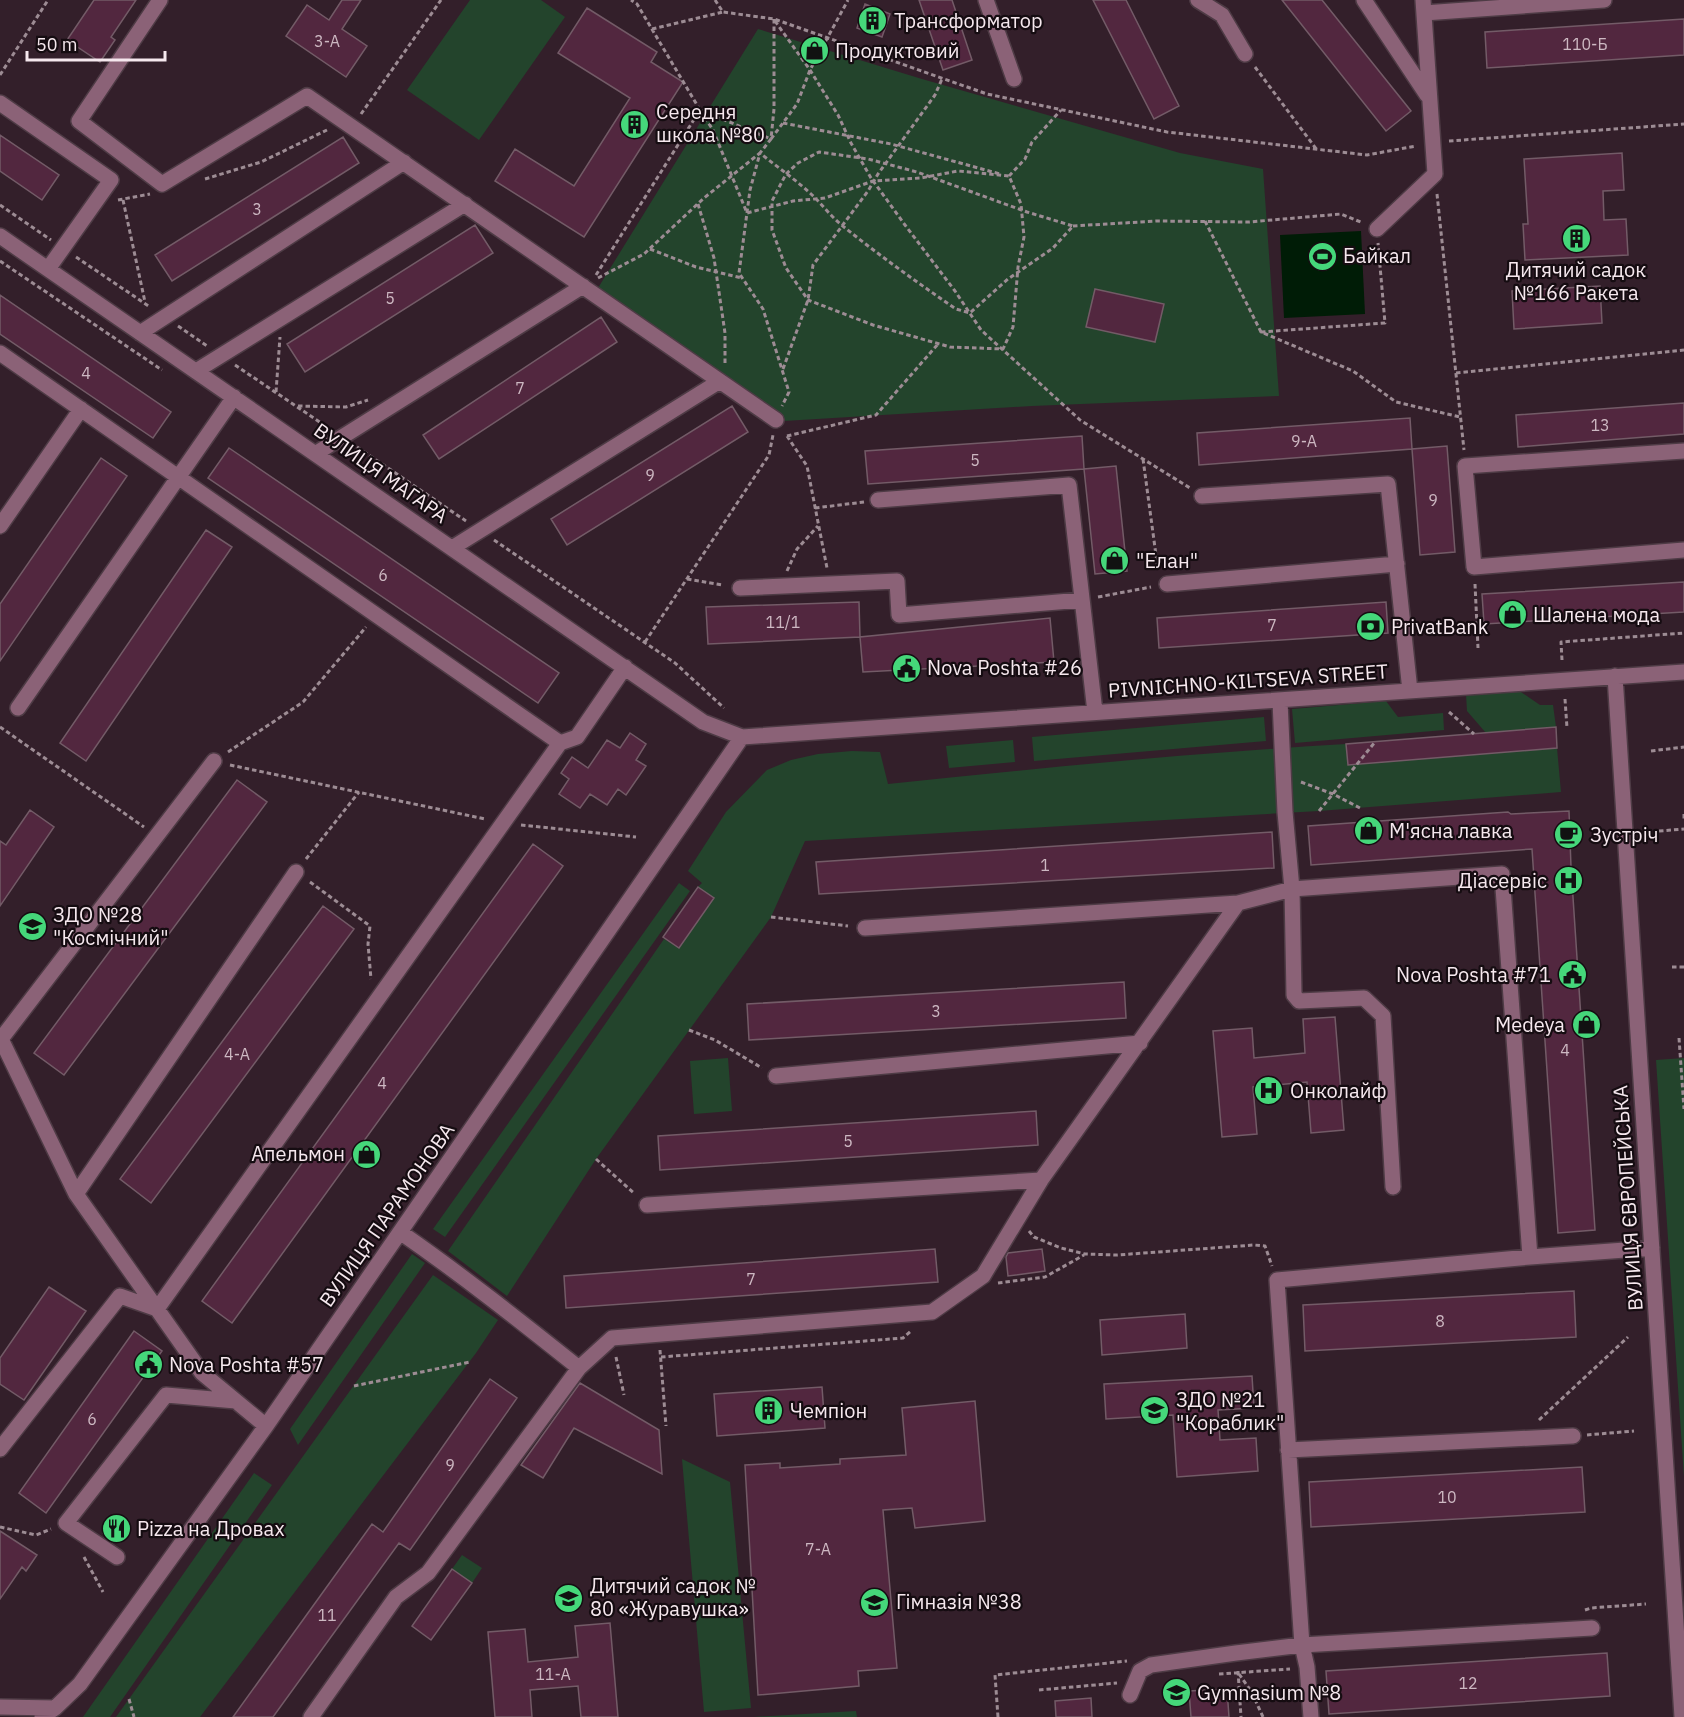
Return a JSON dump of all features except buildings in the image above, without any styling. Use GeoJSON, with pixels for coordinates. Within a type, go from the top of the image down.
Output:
{"type":"FeatureCollection","features":[{"type":"Feature","properties":{"kind":"street"},"geometry":{"type":"LineString","coordinates":[[160,0],[79,121],[162,184],[308,96],[776,420]]}},
{"type":"Feature","properties":{"kind":"street"},"geometry":{"type":"LineString","coordinates":[[986,0],[1014,79]]}},
{"type":"Feature","properties":{"kind":"street"},"geometry":{"type":"LineString","coordinates":[[1198,0],[1222,15],[1245,54]]}},
{"type":"Feature","properties":{"kind":"street"},"geometry":{"type":"LineString","coordinates":[[1364,0],[1428,96]]}},
{"type":"Feature","properties":{"kind":"street"},"geometry":{"type":"LineString","coordinates":[[1377,228],[1435,174],[1428,96],[1424,6],[1604,0]]}},
{"type":"Feature","properties":{"kind":"street"},"geometry":{"type":"LineString","coordinates":[[0,103],[111,180],[48,269]]}},
{"type":"Feature","properties":{"kind":"street"},"geometry":{"type":"LineString","coordinates":[[140,333],[404,162]]}},
{"type":"Feature","properties":{"kind":"street"},"geometry":{"type":"LineString","coordinates":[[196,371],[465,204]]}},
{"type":"Feature","properties":{"kind":"street","name":"ВУЛИЦЯ МАГАРА"},"geometry":{"type":"LineString","coordinates":[[0,236],[703,722],[742,737]]}},
{"type":"Feature","properties":{"kind":"street"},"geometry":{"type":"LineString","coordinates":[[315,454],[583,286]]}},
{"type":"Feature","properties":{"kind":"street"},"geometry":{"type":"LineString","coordinates":[[0,353],[560,743]]}},
{"type":"Feature","properties":{"kind":"street"},"geometry":{"type":"LineString","coordinates":[[452,548],[720,381]]}},
{"type":"Feature","properties":{"kind":"street"},"geometry":{"type":"LineString","coordinates":[[18,708],[234,397]]}},
{"type":"Feature","properties":{"kind":"street"},"geometry":{"type":"LineString","coordinates":[[0,526],[81,409]]}},
{"type":"Feature","properties":{"kind":"street"},"geometry":{"type":"LineString","coordinates":[[1684,451],[1465,466],[1474,567],[1684,550]]}},
{"type":"Feature","properties":{"kind":"street"},"geometry":{"type":"LineString","coordinates":[[1202,496],[1388,484],[1410,691]]}},
{"type":"Feature","properties":{"kind":"street"},"geometry":{"type":"LineString","coordinates":[[878,500],[1069,485],[1095,712]]}},
{"type":"Feature","properties":{"kind":"street"},"geometry":{"type":"LineString","coordinates":[[1164,584],[1396,564]]}},
{"type":"Feature","properties":{"kind":"street"},"geometry":{"type":"LineString","coordinates":[[740,588],[897,581],[899,615],[1082,600]]}},
{"type":"Feature","properties":{"kind":"street"},"geometry":{"type":"LineString","coordinates":[[157,1308],[560,743],[577,737],[625,667]]}},
{"type":"Feature","properties":{"kind":"street","name":"PIVNICHNO-KILTSEVA STREET"},"geometry":{"type":"LineString","coordinates":[[742,737],[1684,672]]}},
{"type":"Feature","properties":{"kind":"street","name":"ВУЛИЦЯ ЄВРОПЕЙСЬКА"},"geometry":{"type":"LineString","coordinates":[[1615,676],[1682,1717]]}},
{"type":"Feature","properties":{"kind":"street"},"geometry":{"type":"LineString","coordinates":[[1280,700],[1292,889],[1294,995],[1299,1000],[1364,998],[1383,1016],[1393,1187]]}},
{"type":"Feature","properties":{"kind":"street","name":"ВУЛИЦЯ ПАРАМОНОВА"},"geometry":{"type":"LineString","coordinates":[[42,1717],[56,1708],[80,1684],[266,1426],[742,737]]}},
{"type":"Feature","properties":{"kind":"street"},"geometry":{"type":"LineString","coordinates":[[213,761],[2,1039],[76,1194],[202,1372],[266,1426]]}},
{"type":"Feature","properties":{"kind":"street"},"geometry":{"type":"LineString","coordinates":[[76,1194],[296,872]]}},
{"type":"Feature","properties":{"kind":"street"},"geometry":{"type":"LineString","coordinates":[[865,928],[1238,903],[1292,889],[1502,874],[1530,1257]]}},
{"type":"Feature","properties":{"kind":"street"},"geometry":{"type":"LineString","coordinates":[[310,1717],[396,1598],[428,1573],[579,1368],[612,1338],[932,1312],[983,1276],[1041,1180],[1238,903]]}},
{"type":"Feature","properties":{"kind":"street"},"geometry":{"type":"LineString","coordinates":[[776,1076],[1140,1043]]}},
{"type":"Feature","properties":{"kind":"street"},"geometry":{"type":"LineString","coordinates":[[647,1205],[1041,1180]]}},
{"type":"Feature","properties":{"kind":"street"},"geometry":{"type":"LineString","coordinates":[[400,1232],[441,1260],[579,1368]]}},
{"type":"Feature","properties":{"kind":"street"},"geometry":{"type":"LineString","coordinates":[[1311,1717],[1307,1667],[1302,1645],[1277,1280],[1652,1248]]}},
{"type":"Feature","properties":{"kind":"street"},"geometry":{"type":"LineString","coordinates":[[0,1449],[120,1296],[157,1308]]}},
{"type":"Feature","properties":{"kind":"street"},"geometry":{"type":"LineString","coordinates":[[117,1557],[66,1523],[166,1395],[236,1401]]}},
{"type":"Feature","properties":{"kind":"street"},"geometry":{"type":"LineString","coordinates":[[1288,1450],[1573,1436]]}},
{"type":"Feature","properties":{"kind":"street"},"geometry":{"type":"LineString","coordinates":[[1130,1695],[1140,1671],[1151,1665],[1302,1645],[1592,1628]]}},
{"type":"Feature","properties":{"kind":"street"},"geometry":{"type":"LineString","coordinates":[[0,1707],[56,1708]]}},
{"type":"Feature","properties":{"kind":"path"},"geometry":{"type":"LineString","coordinates":[[0,75],[48,0]]}},
{"type":"Feature","properties":{"kind":"path"},"geometry":{"type":"LineString","coordinates":[[196,182],[261,162],[348,124],[441,0]]}},
{"type":"Feature","properties":{"kind":"path"},"geometry":{"type":"LineString","coordinates":[[631,0],[637,4],[713,130],[747,213]]}},
{"type":"Feature","properties":{"kind":"path"},"geometry":{"type":"LineString","coordinates":[[637,4],[640,0]]}},
{"type":"Feature","properties":{"kind":"path"},"geometry":{"type":"LineString","coordinates":[[715,0],[723,12]]}},
{"type":"Feature","properties":{"kind":"path"},"geometry":{"type":"LineString","coordinates":[[700,110],[592,281],[644,254],[698,204],[760,153],[797,104],[810,70],[848,0]]}},
{"type":"Feature","properties":{"kind":"path"},"geometry":{"type":"LineString","coordinates":[[652,29],[723,12],[774,19],[987,94],[1167,132],[1367,155],[1432,142],[1684,124]]}},
{"type":"Feature","properties":{"kind":"path"},"geometry":{"type":"LineString","coordinates":[[774,19],[838,115],[873,182],[981,330],[1080,420],[1202,496]]}},
{"type":"Feature","properties":{"kind":"path"},"geometry":{"type":"LineString","coordinates":[[771,139],[774,109],[774,19]]}},
{"type":"Feature","properties":{"kind":"path"},"geometry":{"type":"LineString","coordinates":[[1245,54],[1317,150]]}},
{"type":"Feature","properties":{"kind":"path"},"geometry":{"type":"LineString","coordinates":[[782,370],[808,300],[813,265],[843,226],[934,95],[942,78]]}},
{"type":"Feature","properties":{"kind":"path"},"geometry":{"type":"LineString","coordinates":[[700,110],[771,139]]}},
{"type":"Feature","properties":{"kind":"path"},"geometry":{"type":"LineString","coordinates":[[1009,176],[1025,159],[1032,142],[1061,110]]}},
{"type":"Feature","properties":{"kind":"path"},"geometry":{"type":"LineString","coordinates":[[783,123],[898,146],[1009,176]]}},
{"type":"Feature","properties":{"kind":"path"},"geometry":{"type":"LineString","coordinates":[[1003,349],[950,347],[938,344],[873,325],[808,300],[786,268],[772,230],[772,201],[786,174],[798,163],[819,152],[859,158],[930,177],[1073,226],[1157,221],[1249,222],[1341,214],[1377,228],[1385,323],[1261,332]]}},
{"type":"Feature","properties":{"kind":"path"},"geometry":{"type":"LineString","coordinates":[[760,153],[882,258],[956,309],[970,313]]}},
{"type":"Feature","properties":{"kind":"path"},"geometry":{"type":"LineString","coordinates":[[645,642],[769,455],[776,420],[789,392],[763,309],[739,273],[750,190],[760,153]]}},
{"type":"Feature","properties":{"kind":"path"},"geometry":{"type":"LineString","coordinates":[[747,213],[793,201],[825,198],[873,182],[930,177],[958,171],[1009,176]]}},
{"type":"Feature","properties":{"kind":"path"},"geometry":{"type":"LineString","coordinates":[[1435,174],[1465,466]]}},
{"type":"Feature","properties":{"kind":"path"},"geometry":{"type":"LineString","coordinates":[[1003,349],[1013,327],[1017,273],[1024,237],[1021,204],[1009,176]]}},
{"type":"Feature","properties":{"kind":"path"},"geometry":{"type":"LineString","coordinates":[[96,202],[151,194]]}},
{"type":"Feature","properties":{"kind":"path"},"geometry":{"type":"LineString","coordinates":[[123,199],[145,303]]}},
{"type":"Feature","properties":{"kind":"path"},"geometry":{"type":"LineString","coordinates":[[698,204],[714,258],[725,333],[725,361],[720,381]]}},
{"type":"Feature","properties":{"kind":"path"},"geometry":{"type":"LineString","coordinates":[[0,205],[645,642],[675,663],[724,708]]}},
{"type":"Feature","properties":{"kind":"path"},"geometry":{"type":"LineString","coordinates":[[1205,221],[1261,332],[1353,371],[1396,402],[1460,417]]}},
{"type":"Feature","properties":{"kind":"path"},"geometry":{"type":"LineString","coordinates":[[970,313],[1017,273],[1053,248],[1073,226]]}},
{"type":"Feature","properties":{"kind":"path"},"geometry":{"type":"LineString","coordinates":[[650,249],[696,267],[743,278]]}},
{"type":"Feature","properties":{"kind":"path"},"geometry":{"type":"LineString","coordinates":[[276,392],[281,318]]}},
{"type":"Feature","properties":{"kind":"path"},"geometry":{"type":"LineString","coordinates":[[787,436],[876,415],[938,344]]}},
{"type":"Feature","properties":{"kind":"path"},"geometry":{"type":"LineString","coordinates":[[1456,373],[1684,350]]}},
{"type":"Feature","properties":{"kind":"path"},"geometry":{"type":"LineString","coordinates":[[296,406],[346,407],[376,397]]}},
{"type":"Feature","properties":{"kind":"path"},"geometry":{"type":"LineString","coordinates":[[776,420],[807,466],[830,584]]}},
{"type":"Feature","properties":{"kind":"path"},"geometry":{"type":"LineString","coordinates":[[1082,600],[1164,584],[1143,459]]}},
{"type":"Feature","properties":{"kind":"path"},"geometry":{"type":"LineString","coordinates":[[815,508],[878,500]]}},
{"type":"Feature","properties":{"kind":"path"},"geometry":{"type":"LineString","coordinates":[[780,586],[797,549],[818,526]]}},
{"type":"Feature","properties":{"kind":"path"},"geometry":{"type":"LineString","coordinates":[[1474,567],[1478,648]]}},
{"type":"Feature","properties":{"kind":"path"},"geometry":{"type":"LineString","coordinates":[[687,579],[740,588]]}},
{"type":"Feature","properties":{"kind":"path"},"geometry":{"type":"LineString","coordinates":[[213,761],[303,702],[376,615]]}},
{"type":"Feature","properties":{"kind":"path"},"geometry":{"type":"LineString","coordinates":[[1562,660],[1561,642],[1684,633]]}},
{"type":"Feature","properties":{"kind":"path"},"geometry":{"type":"LineString","coordinates":[[1565,699],[1568,728]]}},
{"type":"Feature","properties":{"kind":"path"},"geometry":{"type":"LineString","coordinates":[[1449,712],[1474,734]]}},
{"type":"Feature","properties":{"kind":"path"},"geometry":{"type":"LineString","coordinates":[[0,727],[157,836]]}},
{"type":"Feature","properties":{"kind":"path"},"geometry":{"type":"LineString","coordinates":[[1319,811],[1375,741]]}},
{"type":"Feature","properties":{"kind":"path"},"geometry":{"type":"LineString","coordinates":[[1651,751],[1684,747]]}},
{"type":"Feature","properties":{"kind":"path"},"geometry":{"type":"LineString","coordinates":[[213,761],[503,823],[636,837]]}},
{"type":"Feature","properties":{"kind":"path"},"geometry":{"type":"LineString","coordinates":[[1283,775],[1333,794],[1360,808]]}},
{"type":"Feature","properties":{"kind":"path"},"geometry":{"type":"LineString","coordinates":[[358,792],[296,872],[370,926],[368,944],[372,1006]]}},
{"type":"Feature","properties":{"kind":"path"},"geometry":{"type":"LineString","coordinates":[[1684,814],[1684,820]]}},
{"type":"Feature","properties":{"kind":"path"},"geometry":{"type":"LineString","coordinates":[[1659,831],[1684,829]]}},
{"type":"Feature","properties":{"kind":"path"},"geometry":{"type":"LineString","coordinates":[[771,916],[865,928]]}},
{"type":"Feature","properties":{"kind":"path"},"geometry":{"type":"LineString","coordinates":[[1672,967],[1684,967]]}},
{"type":"Feature","properties":{"kind":"path"},"geometry":{"type":"LineString","coordinates":[[689,1030],[715,1040],[776,1076]]}},
{"type":"Feature","properties":{"kind":"path"},"geometry":{"type":"LineString","coordinates":[[1679,1038],[1684,1109]]}},
{"type":"Feature","properties":{"kind":"path"},"geometry":{"type":"LineString","coordinates":[[596,1159],[647,1205]]}},
{"type":"Feature","properties":{"kind":"path"},"geometry":{"type":"LineString","coordinates":[[1018,1217],[1034,1237],[1061,1248],[1085,1254],[1117,1255],[1265,1246],[1277,1280]]}},
{"type":"Feature","properties":{"kind":"path"},"geometry":{"type":"LineString","coordinates":[[994,1283],[1045,1277],[1085,1254]]}},
{"type":"Feature","properties":{"kind":"path"},"geometry":{"type":"LineString","coordinates":[[661,1357],[903,1338],[932,1312]]}},
{"type":"Feature","properties":{"kind":"path"},"geometry":{"type":"LineString","coordinates":[[659,1334],[666,1426]]}},
{"type":"Feature","properties":{"kind":"path"},"geometry":{"type":"LineString","coordinates":[[1519,1438],[1628,1337]]}},
{"type":"Feature","properties":{"kind":"path"},"geometry":{"type":"LineString","coordinates":[[612,1338],[624,1395]]}},
{"type":"Feature","properties":{"kind":"path"},"geometry":{"type":"LineString","coordinates":[[354,1386],[470,1362]]}},
{"type":"Feature","properties":{"kind":"path"},"geometry":{"type":"LineString","coordinates":[[1573,1436],[1634,1431]]}},
{"type":"Feature","properties":{"kind":"path"},"geometry":{"type":"LineString","coordinates":[[0,1527],[36,1535],[66,1523]]}},
{"type":"Feature","properties":{"kind":"path"},"geometry":{"type":"LineString","coordinates":[[1236,1653],[1242,1717]]}},
{"type":"Feature","properties":{"kind":"path"},"geometry":{"type":"LineString","coordinates":[[1238,1672],[1251,1691],[1263,1717]]}},
{"type":"Feature","properties":{"kind":"path"},"geometry":{"type":"LineString","coordinates":[[996,1693],[998,1717]]}},
{"type":"Feature","properties":{"kind":"path"},"geometry":{"type":"LineString","coordinates":[[129,1699],[134,1717]]}},
{"type":"Feature","properties":{"kind":"shaded area"},"geometry":{"type":"Polygon","coordinates":[[[470,0],[541,0],[565,17],[479,140],[407,90],[470,0]]]}},
{"type":"Feature","properties":{"kind":"shaded area"},"geometry":{"type":"Polygon","coordinates":[[[758,29],[1180,153],[1263,169],[1279,396],[1032,406],[784,421],[598,288],[758,29]]]}},
{"type":"Feature","properties":{"kind":"shaded area","name":"Байкал"},"geometry":{"type":"Polygon","coordinates":[[[1361,231],[1365,314],[1284,318],[1280,235],[1361,231]]]}},
{"type":"Feature","properties":{"kind":"shaded area"},"geometry":{"type":"Polygon","coordinates":[[[1518,690],[1540,705],[1553,705],[1556,727],[1486,733],[1467,711],[1466,694],[1518,690]]]}},
{"type":"Feature","properties":{"kind":"shaded area"},"geometry":{"type":"Polygon","coordinates":[[[1386,701],[1398,717],[1443,713],[1444,730],[1295,743],[1292,709],[1386,701]]]}},
{"type":"Feature","properties":{"kind":"shaded area"},"geometry":{"type":"Polygon","coordinates":[[[1264,717],[1266,741],[1034,761],[1032,737],[1264,717]]]}},
{"type":"Feature","properties":{"kind":"shaded area"},"geometry":{"type":"Polygon","coordinates":[[[1013,740],[1015,762],[949,768],[946,746],[1013,740]]]}},
{"type":"Feature","properties":{"kind":"shaded area"},"geometry":{"type":"Polygon","coordinates":[[[1346,744],[1348,765],[1557,748],[1561,792],[1319,811],[805,841],[771,917],[596,1159],[507,1296],[448,1251],[664,939],[679,948],[714,898],[698,887],[702,883],[688,871],[726,812],[767,770],[791,760],[818,754],[852,751],[880,752],[888,784],[1117,761],[1346,744]]]}},
{"type":"Feature","properties":{"kind":"shaded area"},"geometry":{"type":"Polygon","coordinates":[[[679,883],[690,891],[445,1237],[433,1229],[679,883]]]}},
{"type":"Feature","properties":{"kind":"shaded area"},"geometry":{"type":"Polygon","coordinates":[[[728,1058],[732,1111],[694,1114],[690,1061],[728,1058]]]}},
{"type":"Feature","properties":{"kind":"shaded area"},"geometry":{"type":"Polygon","coordinates":[[[1684,1058],[1684,1477],[1656,1060],[1684,1058]]]}},
{"type":"Feature","properties":{"kind":"shaded area"},"geometry":{"type":"Polygon","coordinates":[[[412,1254],[425,1263],[298,1445],[290,1429],[412,1254]]]}},
{"type":"Feature","properties":{"kind":"shaded area"},"geometry":{"type":"Polygon","coordinates":[[[433,1275],[498,1320],[476,1353],[200,1717],[116,1717],[433,1275]]]}},
{"type":"Feature","properties":{"kind":"shaded area"},"geometry":{"type":"Polygon","coordinates":[[[682,1459],[730,1482],[751,1708],[704,1712],[682,1459]]]}},
{"type":"Feature","properties":{"kind":"shaded area"},"geometry":{"type":"Polygon","coordinates":[[[254,1473],[272,1485],[110,1717],[83,1717],[254,1473]]]}},
{"type":"Feature","properties":{"kind":"shaded area"},"geometry":{"type":"Polygon","coordinates":[[[462,1555],[482,1568],[472,1583],[452,1569],[462,1555]]]}},
{"type":"Feature","properties":{"kind":"shaded area"},"geometry":{"type":"Polygon","coordinates":[[[856,1711],[857,1717],[753,1717],[856,1711]]]}},
{"type":"Feature","properties":{"kind":"place","name":"Трансформатор"},"geometry":{"type":"Point","coordinates":[873,21]}},
{"type":"Feature","properties":{"kind":"place","name":"Продуктовий"},"geometry":{"type":"Point","coordinates":[814,51]}},
{"type":"Feature","properties":{"kind":"place","name":"Середня школа №80"},"geometry":{"type":"Point","coordinates":[635,124]}},
{"type":"Feature","properties":{"kind":"place","name":"Дитячий садок №166 Ракета"},"geometry":{"type":"Point","coordinates":[1576,239]}},
{"type":"Feature","properties":{"kind":"place","name":"Байкал"},"geometry":{"type":"Point","coordinates":[1322,256]}},
{"type":"Feature","properties":{"kind":"place","name":"\"Елан\""},"geometry":{"type":"Point","coordinates":[1115,561]}},
{"type":"Feature","properties":{"kind":"place","name":"Шалена мода"},"geometry":{"type":"Point","coordinates":[1512,615]}},
{"type":"Feature","properties":{"kind":"place","name":"PrivatBank"},"geometry":{"type":"Point","coordinates":[1370,627]}},
{"type":"Feature","properties":{"kind":"place","name":"Nova Poshta #26"},"geometry":{"type":"Point","coordinates":[906,668]}},
{"type":"Feature","properties":{"kind":"place","name":"М'ясна лавка"},"geometry":{"type":"Point","coordinates":[1368,831]}},
{"type":"Feature","properties":{"kind":"place","name":"Зустрiч"},"geometry":{"type":"Point","coordinates":[1569,835]}},
{"type":"Feature","properties":{"kind":"place","name":"Діасервіс"},"geometry":{"type":"Point","coordinates":[1568,881]}},
{"type":"Feature","properties":{"kind":"place","name":"ЗДО №28 \"Космічний\""},"geometry":{"type":"Point","coordinates":[32,926]}},
{"type":"Feature","properties":{"kind":"place","name":"Nova Poshta #71"},"geometry":{"type":"Point","coordinates":[1572,975]}},
{"type":"Feature","properties":{"kind":"place","name":"Medeya"},"geometry":{"type":"Point","coordinates":[1586,1025]}},
{"type":"Feature","properties":{"kind":"place","name":"Онколайф"},"geometry":{"type":"Point","coordinates":[1269,1091]}},
{"type":"Feature","properties":{"kind":"place","name":"Апельмон"},"geometry":{"type":"Point","coordinates":[366,1154]}},
{"type":"Feature","properties":{"kind":"place","name":"Nova Poshta #57"},"geometry":{"type":"Point","coordinates":[148,1365]}},
{"type":"Feature","properties":{"kind":"place","name":"Чемпіон"},"geometry":{"type":"Point","coordinates":[769,1411]}},
{"type":"Feature","properties":{"kind":"place","name":"ЗДО №21 \"Кораблик\""},"geometry":{"type":"Point","coordinates":[1155,1411]}},
{"type":"Feature","properties":{"kind":"place","name":"Pizza на Дровах"},"geometry":{"type":"Point","coordinates":[116,1529]}},
{"type":"Feature","properties":{"kind":"place","name":"Дитячий садок № 80 «Журавушка»"},"geometry":{"type":"Point","coordinates":[569,1598]}},
{"type":"Feature","properties":{"kind":"place","name":"Гімназія №38"},"geometry":{"type":"Point","coordinates":[875,1602]}},
{"type":"Feature","properties":{"kind":"place","name":"Gymnasium №8"},"geometry":{"type":"Point","coordinates":[1176,1693]}}]}
